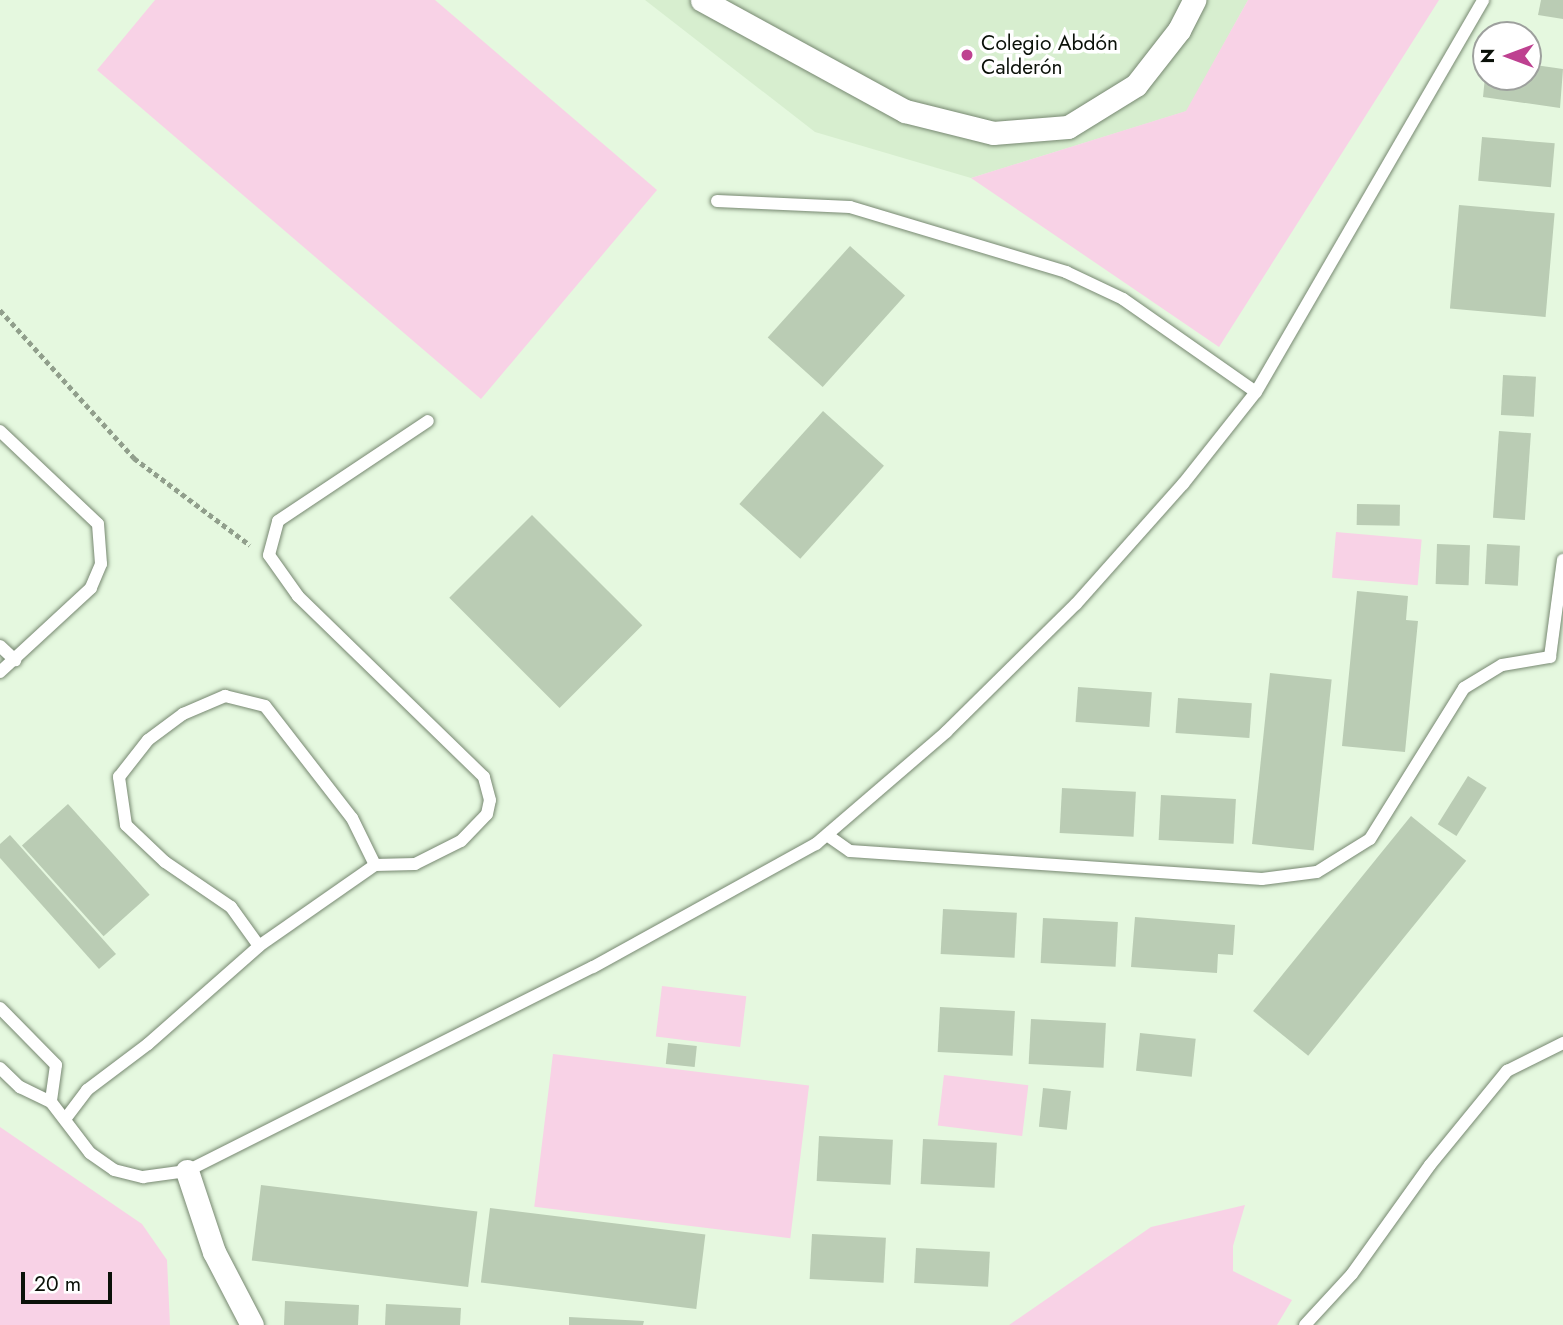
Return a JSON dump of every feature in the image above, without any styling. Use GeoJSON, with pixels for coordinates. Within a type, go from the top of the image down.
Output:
{"type":"FeatureCollection","features":[{"type":"Feature","properties":{"kind":"street"},"geometry":{"type":"LineString","coordinates":[[702,0],[905,111],[993,133],[1068,127],[1136,85],[1180,30],[1194,0]]}},
{"type":"Feature","properties":{"kind":"street"},"geometry":{"type":"LineString","coordinates":[[187,1171],[214,1252],[252,1325]]}},
{"type":"Feature","properties":{"kind":"lane"},"geometry":{"type":"LineString","coordinates":[[0,1068],[20,1087],[51,1102],[66,1118],[90,1153],[114,1170],[143,1177],[187,1171],[593,968],[827,835],[946,732],[1076,604],[1183,484],[1256,392],[1483,0]]}},
{"type":"Feature","properties":{"kind":"lane"},"geometry":{"type":"LineString","coordinates":[[718,201],[850,207],[1066,272],[1123,299],[1256,392]]}},
{"type":"Feature","properties":{"kind":"lane"},"geometry":{"type":"LineString","coordinates":[[66,1118],[87,1090],[148,1044],[259,946],[375,865],[415,864],[461,841],[487,814],[490,800],[484,777],[298,596],[270,555],[278,521],[428,421]]}},
{"type":"Feature","properties":{"kind":"lane"},"geometry":{"type":"LineString","coordinates":[[0,431],[97,524],[101,564],[91,588],[0,672]]}},
{"type":"Feature","properties":{"kind":"lane"},"geometry":{"type":"LineString","coordinates":[[827,835],[850,851],[1262,878],[1317,872],[1370,839],[1464,688],[1502,665],[1550,657],[1563,561]]}},
{"type":"Feature","properties":{"kind":"lane"},"geometry":{"type":"LineString","coordinates":[[0,646],[15,660]]}},
{"type":"Feature","properties":{"kind":"lane"},"geometry":{"type":"LineString","coordinates":[[259,946],[231,907],[165,862],[126,825],[119,777],[148,740],[183,714],[225,695],[265,706],[352,818],[375,865]]}},
{"type":"Feature","properties":{"kind":"lane"},"geometry":{"type":"LineString","coordinates":[[0,1009],[56,1065],[51,1102]]}},
{"type":"Feature","properties":{"kind":"lane"},"geometry":{"type":"LineString","coordinates":[[1305,1325],[1352,1274],[1439,1154],[1507,1071],[1563,1043]]}},
{"type":"Feature","properties":{"kind":"path"},"geometry":{"type":"LineString","coordinates":[[0,310],[134,458],[244,542],[270,555]]}},
{"type":"Feature","properties":{"kind":"shaded area"},"geometry":{"type":"Polygon","coordinates":[[[155,0],[435,0],[657,190],[481,399],[97,70],[155,0]]]}},
{"type":"Feature","properties":{"kind":"shaded area","name":"Colegio Abdón Calderón"},"geometry":{"type":"Polygon","coordinates":[[[645,0],[1248,0],[1187,111],[971,178],[815,132],[645,0]]]}},
{"type":"Feature","properties":{"kind":"shaded area"},"geometry":{"type":"Polygon","coordinates":[[[1248,0],[1439,0],[1219,347],[971,178],[1186,111],[1248,0]]]}},
{"type":"Feature","properties":{"kind":"shaded area"},"geometry":{"type":"Polygon","coordinates":[[[1336,532],[1422,539],[1418,585],[1332,578],[1336,532]]]}},
{"type":"Feature","properties":{"kind":"shaded area"},"geometry":{"type":"Polygon","coordinates":[[[662,986],[746,996],[740,1047],[656,1037],[662,986]]]}},
{"type":"Feature","properties":{"kind":"shaded area"},"geometry":{"type":"Polygon","coordinates":[[[553,1054],[809,1085],[790,1238],[534,1207],[553,1054]]]}},
{"type":"Feature","properties":{"kind":"shaded area"},"geometry":{"type":"Polygon","coordinates":[[[944,1075],[1028,1085],[1022,1136],[938,1126],[944,1075]]]}},
{"type":"Feature","properties":{"kind":"shaded area"},"geometry":{"type":"Polygon","coordinates":[[[0,1127],[142,1224],[167,1260],[170,1325],[0,1325],[0,1127]]]}},
{"type":"Feature","properties":{"kind":"shaded area"},"geometry":{"type":"Polygon","coordinates":[[[1245,1205],[1233,1246],[1233,1271],[1292,1300],[1277,1325],[1009,1325],[1151,1227],[1245,1205]]]}},
{"type":"Feature","properties":{"kind":"building"},"geometry":{"type":"Polygon","coordinates":[[[1541,0],[1563,0],[1563,19],[1538,15],[1541,0]]]}},
{"type":"Feature","properties":{"kind":"building"},"geometry":{"type":"Polygon","coordinates":[[[1542,66],[1563,69],[1560,108],[1483,97],[1484,91],[1542,91],[1542,66]]]}},
{"type":"Feature","properties":{"kind":"building"},"geometry":{"type":"Polygon","coordinates":[[[1482,137],[1555,143],[1551,187],[1478,181],[1482,137]]]}},
{"type":"Feature","properties":{"kind":"building"},"geometry":{"type":"Polygon","coordinates":[[[1459,205],[1555,213],[1546,317],[1450,309],[1459,205]]]}},
{"type":"Feature","properties":{"kind":"building"},"geometry":{"type":"Polygon","coordinates":[[[850,246],[905,296],[823,387],[768,337],[850,246]]]}},
{"type":"Feature","properties":{"kind":"building"},"geometry":{"type":"Polygon","coordinates":[[[1503,375],[1536,377],[1534,417],[1501,415],[1503,375]]]}},
{"type":"Feature","properties":{"kind":"building"},"geometry":{"type":"Polygon","coordinates":[[[823,411],[884,466],[800,559],[739,504],[823,411]]]}},
{"type":"Feature","properties":{"kind":"building"},"geometry":{"type":"Polygon","coordinates":[[[1499,431],[1531,433],[1525,520],[1493,518],[1499,431]]]}},
{"type":"Feature","properties":{"kind":"building"},"geometry":{"type":"Polygon","coordinates":[[[1357,504],[1400,505],[1400,526],[1357,525],[1357,504]]]}},
{"type":"Feature","properties":{"kind":"building"},"geometry":{"type":"Polygon","coordinates":[[[532,515],[642,625],[560,708],[449,598],[532,515]]]}},
{"type":"Feature","properties":{"kind":"building"},"geometry":{"type":"Polygon","coordinates":[[[1437,544],[1470,545],[1469,585],[1436,584],[1437,544]]]}},
{"type":"Feature","properties":{"kind":"building"},"geometry":{"type":"Polygon","coordinates":[[[1487,544],[1520,546],[1518,586],[1485,584],[1487,544]]]}},
{"type":"Feature","properties":{"kind":"building"},"geometry":{"type":"Polygon","coordinates":[[[1357,591],[1408,596],[1406,620],[1418,621],[1405,752],[1342,746],[1357,591]]]}},
{"type":"Feature","properties":{"kind":"building"},"geometry":{"type":"Polygon","coordinates":[[[1270,673],[1332,679],[1314,851],[1252,844],[1270,673]]]}},
{"type":"Feature","properties":{"kind":"building"},"geometry":{"type":"Polygon","coordinates":[[[1078,687],[1152,692],[1149,727],[1076,722],[1078,687]]]}},
{"type":"Feature","properties":{"kind":"building"},"geometry":{"type":"Polygon","coordinates":[[[1178,698],[1252,703],[1249,738],[1176,733],[1178,698]]]}},
{"type":"Feature","properties":{"kind":"building"},"geometry":{"type":"Polygon","coordinates":[[[1468,776],[1487,788],[1456,836],[1438,824],[1468,776]]]}},
{"type":"Feature","properties":{"kind":"building"},"geometry":{"type":"Polygon","coordinates":[[[1062,788],[1136,792],[1134,837],[1060,833],[1062,788]]]}},
{"type":"Feature","properties":{"kind":"building"},"geometry":{"type":"Polygon","coordinates":[[[1161,795],[1236,799],[1234,844],[1159,840],[1161,795]]]}},
{"type":"Feature","properties":{"kind":"building"},"geometry":{"type":"Polygon","coordinates":[[[68,804],[150,895],[104,936],[22,845],[68,804]]]}},
{"type":"Feature","properties":{"kind":"building"},"geometry":{"type":"Polygon","coordinates":[[[1411,816],[1466,861],[1308,1056],[1253,1011],[1411,816]]]}},
{"type":"Feature","properties":{"kind":"building"},"geometry":{"type":"Polygon","coordinates":[[[10,835],[116,954],[99,969],[0,858],[0,844],[10,835]]]}},
{"type":"Feature","properties":{"kind":"building"},"geometry":{"type":"Polygon","coordinates":[[[943,909],[1017,913],[1015,958],[941,954],[943,909]]]}},
{"type":"Feature","properties":{"kind":"building"},"geometry":{"type":"Polygon","coordinates":[[[1135,917],[1235,925],[1233,955],[1218,954],[1217,973],[1131,967],[1135,917]]]}},
{"type":"Feature","properties":{"kind":"building"},"geometry":{"type":"Polygon","coordinates":[[[1043,918],[1118,922],[1116,967],[1041,963],[1043,918]]]}},
{"type":"Feature","properties":{"kind":"building"},"geometry":{"type":"Polygon","coordinates":[[[940,1007],[1015,1011],[1013,1056],[938,1052],[940,1007]]]}},
{"type":"Feature","properties":{"kind":"building"},"geometry":{"type":"Polygon","coordinates":[[[1031,1019],[1106,1023],[1104,1068],[1029,1064],[1031,1019]]]}},
{"type":"Feature","properties":{"kind":"building"},"geometry":{"type":"Polygon","coordinates":[[[1140,1033],[1196,1039],[1192,1077],[1136,1071],[1140,1033]]]}},
{"type":"Feature","properties":{"kind":"building"},"geometry":{"type":"Polygon","coordinates":[[[668,1043],[697,1046],[695,1067],[666,1064],[668,1043]]]}},
{"type":"Feature","properties":{"kind":"building"},"geometry":{"type":"Polygon","coordinates":[[[1043,1088],[1071,1091],[1067,1130],[1039,1127],[1043,1088]]]}},
{"type":"Feature","properties":{"kind":"building"},"geometry":{"type":"Polygon","coordinates":[[[819,1136],[893,1140],[891,1185],[817,1181],[819,1136]]]}},
{"type":"Feature","properties":{"kind":"building"},"geometry":{"type":"Polygon","coordinates":[[[923,1139],[997,1143],[995,1188],[921,1184],[923,1139]]]}},
{"type":"Feature","properties":{"kind":"building"},"geometry":{"type":"Polygon","coordinates":[[[261,1185],[477,1212],[468,1287],[252,1260],[261,1185]]]}},
{"type":"Feature","properties":{"kind":"building"},"geometry":{"type":"Polygon","coordinates":[[[490,1208],[705,1234],[696,1309],[481,1282],[490,1208]]]}},
{"type":"Feature","properties":{"kind":"building"},"geometry":{"type":"Polygon","coordinates":[[[812,1234],[886,1238],[884,1283],[810,1279],[812,1234]]]}},
{"type":"Feature","properties":{"kind":"building"},"geometry":{"type":"Polygon","coordinates":[[[916,1248],[990,1252],[988,1287],[914,1283],[916,1248]]]}},
{"type":"Feature","properties":{"kind":"building"},"geometry":{"type":"Polygon","coordinates":[[[285,1301],[359,1305],[358,1325],[284,1325],[285,1301]]]}},
{"type":"Feature","properties":{"kind":"building"},"geometry":{"type":"Polygon","coordinates":[[[386,1304],[461,1308],[460,1325],[385,1325],[386,1304]]]}},
{"type":"Feature","properties":{"kind":"building"},"geometry":{"type":"Polygon","coordinates":[[[569,1317],[644,1321],[643,1325],[569,1325],[569,1317]]]}},
{"type":"Feature","properties":{"kind":"place","name":"Colegio Abdón Calderón"},"geometry":{"type":"Point","coordinates":[967,55]}}]}
